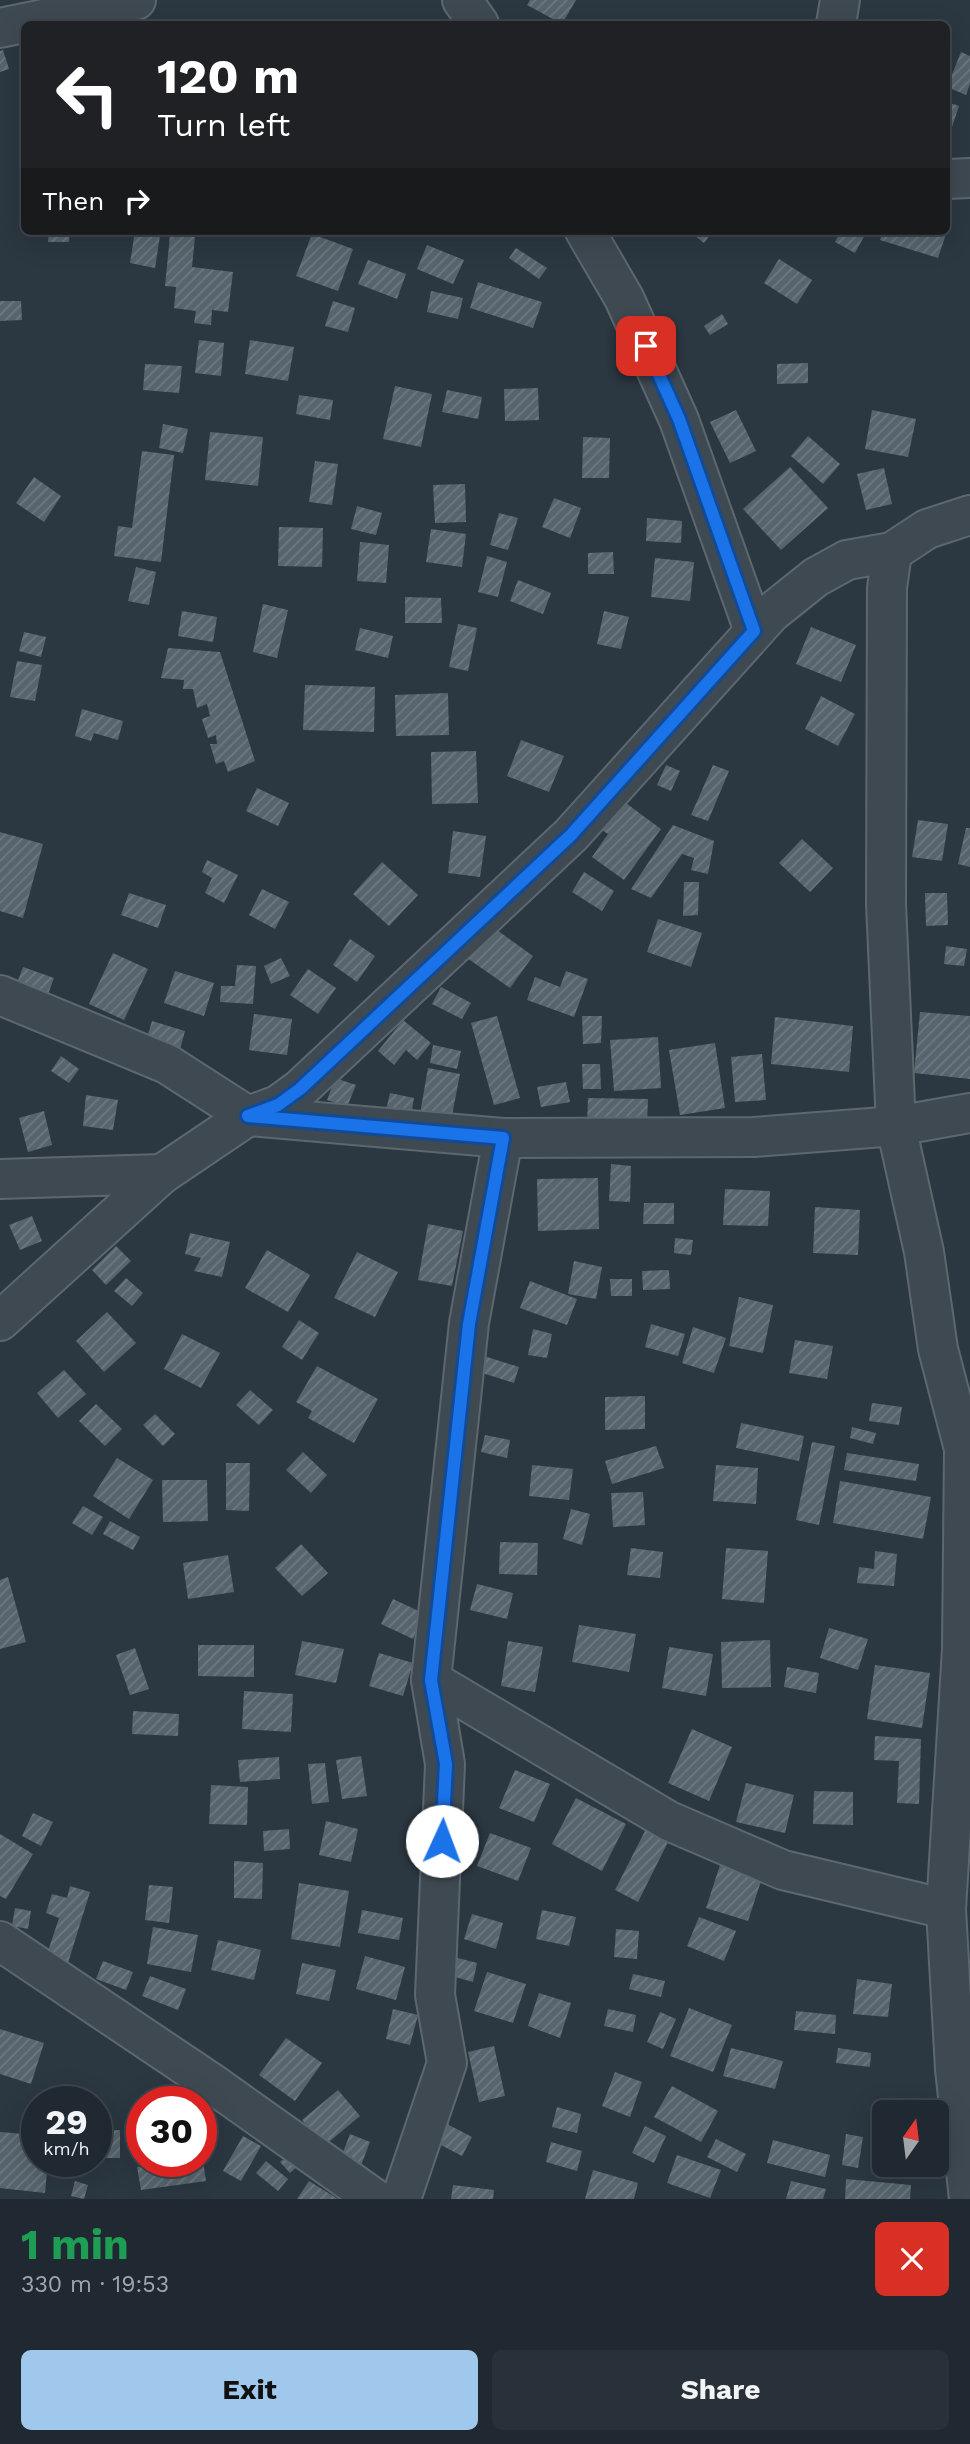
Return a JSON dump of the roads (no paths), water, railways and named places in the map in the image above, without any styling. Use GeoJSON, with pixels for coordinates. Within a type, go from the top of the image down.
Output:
{"type":"FeatureCollection","features":[{"type":"Feature","properties":{"kind":"street"},"geometry":{"type":"LineString","coordinates":[[34,21],[136,0]]}},
{"type":"Feature","properties":{"kind":"street"},"geometry":{"type":"LineString","coordinates":[[463,0],[477,21]]}},
{"type":"Feature","properties":{"kind":"street"},"geometry":{"type":"LineString","coordinates":[[836,21],[840,0]]}},
{"type":"Feature","properties":{"kind":"street"},"geometry":{"type":"LineString","coordinates":[[0,28],[21,24]]}},
{"type":"Feature","properties":{"kind":"street"},"geometry":{"type":"LineString","coordinates":[[950,179],[970,178]]}},
{"type":"Feature","properties":{"kind":"street"},"geometry":{"type":"LineString","coordinates":[[587,235],[624,298],[679,419],[754,631]]}},
{"type":"Feature","properties":{"kind":"street"},"geometry":{"type":"LineString","coordinates":[[0,1321],[162,1174],[248,1116],[278,1105],[300,1089],[571,835],[771,613],[816,577],[847,560],[892,552],[927,529],[970,515]]}},
{"type":"Feature","properties":{"kind":"street"},"geometry":{"type":"LineString","coordinates":[[892,552],[887,588],[886,904],[896,1126],[924,1252],[938,1349],[964,1449],[962,1649],[946,1909],[963,2064],[970,2199]]}},
{"type":"Feature","properties":{"kind":"street"},"geometry":{"type":"LineString","coordinates":[[0,995],[167,1064],[248,1116],[503,1138],[754,1137],[896,1126],[970,1113]]}},
{"type":"Feature","properties":{"kind":"street"},"geometry":{"type":"LineString","coordinates":[[401,2199],[447,2063],[435,1995],[446,1764],[431,1680],[469,1324],[503,1138]]}},
{"type":"Feature","properties":{"kind":"street"},"geometry":{"type":"LineString","coordinates":[[0,1179],[162,1174]]}},
{"type":"Feature","properties":{"kind":"street"},"geometry":{"type":"LineString","coordinates":[[431,1680],[669,1821],[783,1870],[946,1909]]}},
{"type":"Feature","properties":{"kind":"street"},"geometry":{"type":"LineString","coordinates":[[0,1941],[210,2082],[375,2199]]}}]}
